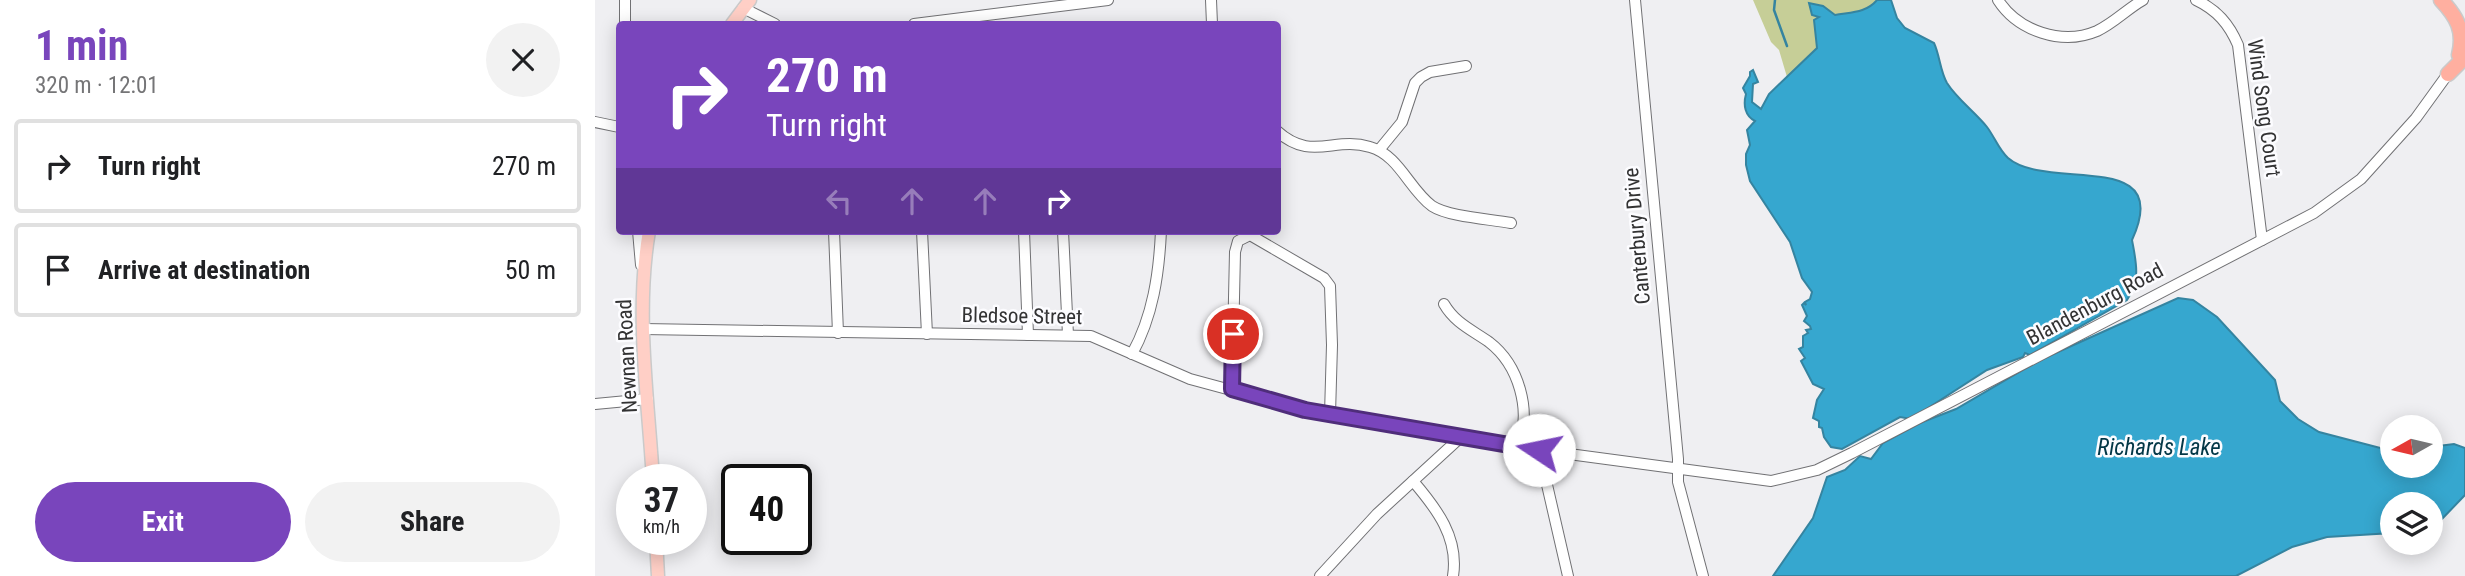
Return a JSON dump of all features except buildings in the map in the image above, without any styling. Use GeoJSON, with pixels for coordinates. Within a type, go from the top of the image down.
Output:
{"type":"FeatureCollection","features":[{"type":"Feature","properties":{"kind":"highway"},"geometry":{"type":"LineString","coordinates":[[2441,0],[2465,15]]}},
{"type":"Feature","properties":{"kind":"highway"},"geometry":{"type":"LineString","coordinates":[[2441,0],[2460,27],[2462,37],[2463,52],[2448,74]]}},
{"type":"Feature","properties":{"kind":"main road"},"geometry":{"type":"LineString","coordinates":[[734,21],[746,4]]}},
{"type":"Feature","properties":{"kind":"main road","name":"Newnan Road"},"geometry":{"type":"LineString","coordinates":[[649,235],[642,292],[652,464]]}},
{"type":"Feature","properties":{"kind":"main road"},"geometry":{"type":"LineString","coordinates":[[657,555],[658,576]]}},
{"type":"Feature","properties":{"kind":"street"},"geometry":{"type":"LineString","coordinates":[[625,0],[625,21]]}},
{"type":"Feature","properties":{"kind":"street"},"geometry":{"type":"LineString","coordinates":[[938,21],[1108,0]]}},
{"type":"Feature","properties":{"kind":"street"},"geometry":{"type":"LineString","coordinates":[[1211,0],[1212,21]]}},
{"type":"Feature","properties":{"kind":"street","name":"Canterbury Drive"},"geometry":{"type":"LineString","coordinates":[[1635,0],[1678,482],[1703,576]]}},
{"type":"Feature","properties":{"kind":"street"},"geometry":{"type":"LineString","coordinates":[[1998,0],[2026,27],[2049,35],[2063,36],[2095,32],[2120,18],[2143,0]]}},
{"type":"Feature","properties":{"kind":"street","name":"Wind Song Court"},"geometry":{"type":"LineString","coordinates":[[2196,0],[2223,18],[2238,45],[2262,240]]}},
{"type":"Feature","properties":{"kind":"street"},"geometry":{"type":"LineString","coordinates":[[746,4],[771,21]]}},
{"type":"Feature","properties":{"kind":"street"},"geometry":{"type":"LineString","coordinates":[[1379,150],[1402,121],[1415,83],[1421,77],[1430,72],[1466,66]]}},
{"type":"Feature","properties":{"kind":"street","name":"Blandenburg Road"},"geometry":{"type":"LineString","coordinates":[[1678,470],[1771,481],[1817,470],[2314,213],[2361,179],[2416,118],[2448,74]]}},
{"type":"Feature","properties":{"kind":"street"},"geometry":{"type":"LineString","coordinates":[[595,122],[616,126]]}},
{"type":"Feature","properties":{"kind":"street"},"geometry":{"type":"LineString","coordinates":[[1281,134],[1299,146],[1315,149],[1352,144],[1379,150],[1395,163],[1431,205],[1444,211],[1511,223]]}},
{"type":"Feature","properties":{"kind":"street"},"geometry":{"type":"LineString","coordinates":[[638,235],[642,292]]}},
{"type":"Feature","properties":{"kind":"street"},"geometry":{"type":"LineString","coordinates":[[834,235],[838,332]]}},
{"type":"Feature","properties":{"kind":"street"},"geometry":{"type":"LineString","coordinates":[[922,235],[927,334]]}},
{"type":"Feature","properties":{"kind":"street"},"geometry":{"type":"LineString","coordinates":[[1024,235],[1028,335]]}},
{"type":"Feature","properties":{"kind":"street"},"geometry":{"type":"LineString","coordinates":[[1063,235],[1068,335]]}},
{"type":"Feature","properties":{"kind":"street"},"geometry":{"type":"LineString","coordinates":[[1132,354],[1144,333],[1151,311],[1160,235]]}},
{"type":"Feature","properties":{"kind":"street"},"geometry":{"type":"LineString","coordinates":[[1232,389],[1235,252],[1238,241],[1249,235],[1324,278],[1330,286],[1330,414]]}},
{"type":"Feature","properties":{"kind":"street"},"geometry":{"type":"LineString","coordinates":[[1444,304],[1451,318],[1492,344],[1514,375],[1522,397],[1524,420],[1518,445]]}},
{"type":"Feature","properties":{"kind":"street","name":"Bledsoe Street"},"geometry":{"type":"LineString","coordinates":[[643,329],[1091,335],[1188,378],[1305,410],[1539,450],[1678,470]]}},
{"type":"Feature","properties":{"kind":"street"},"geometry":{"type":"LineString","coordinates":[[595,404],[648,399]]}},
{"type":"Feature","properties":{"kind":"street"},"geometry":{"type":"LineString","coordinates":[[1320,576],[1377,514],[1462,436]]}},
{"type":"Feature","properties":{"kind":"street"},"geometry":{"type":"LineString","coordinates":[[1539,450],[1568,576]]}},
{"type":"Feature","properties":{"kind":"street"},"geometry":{"type":"LineString","coordinates":[[1413,481],[1445,523],[1453,547],[1453,576]]}},
{"type":"Feature","properties":{"kind":"street"},"geometry":{"type":"LineString","coordinates":[[1329,567],[1338,576]]}},
{"type":"Feature","properties":{"kind":"green space"},"geometry":{"type":"Polygon","coordinates":[[[1753,0],[1877,0],[1863,10],[1835,15],[1821,5],[1816,15],[1819,17],[1814,20],[1817,48],[1787,77],[1779,50],[1771,42],[1753,0]]]}},
{"type":"Feature","properties":{"kind":"water"},"geometry":{"type":"Polygon","coordinates":[[[1877,0],[1891,0],[1897,18],[1905,28],[1934,43],[1947,83],[1987,127],[2008,158],[2026,167],[2122,182],[2136,193],[2141,211],[2132,240],[2136,278],[2127,300],[2030,355],[2025,353],[2023,357],[1987,370],[1911,419],[1900,417],[1842,449],[1831,447],[1819,427],[1819,421],[1813,418],[1817,400],[1824,389],[1813,384],[1801,361],[1805,358],[1799,349],[1803,347],[1803,336],[1808,333],[1806,330],[1811,329],[1804,321],[1807,316],[1802,305],[1806,305],[1805,302],[1810,299],[1812,292],[1802,278],[1790,242],[1750,181],[1746,165],[1746,154],[1750,145],[1747,130],[1755,121],[1746,110],[1746,94],[1743,88],[1753,70],[1758,82],[1753,84],[1752,102],[1761,109],[1769,94],[1817,48],[1814,20],[1819,17],[1812,15],[1809,3],[1823,6],[1835,15],[1863,10],[1877,0]]]}},
{"type":"Feature","properties":{"kind":"water","name":"Richards Lake"},"geometry":{"type":"Polygon","coordinates":[[[2178,298],[2193,300],[2217,317],[2275,380],[2280,401],[2298,419],[2319,432],[2380,448],[2380,478],[2443,478],[2443,445],[2454,444],[2465,448],[2465,495],[2443,518],[2443,492],[2380,492],[2380,534],[2327,537],[2292,547],[2236,576],[1773,576],[1813,518],[1827,477],[1845,470],[1860,456],[1871,459],[1883,443],[1920,423],[1956,409],[2038,361],[2178,298]]]}},
{"type":"Feature","properties":{"kind":"waterway"},"geometry":{"type":"LineString","coordinates":[[1775,0],[1774,10],[1787,46]]}},
{"type":"Feature","properties":{"kind":"route"},"geometry":{"type":"LineString","coordinates":[[1233,334],[1232,389],[1305,410],[1539,450]]}}]}
